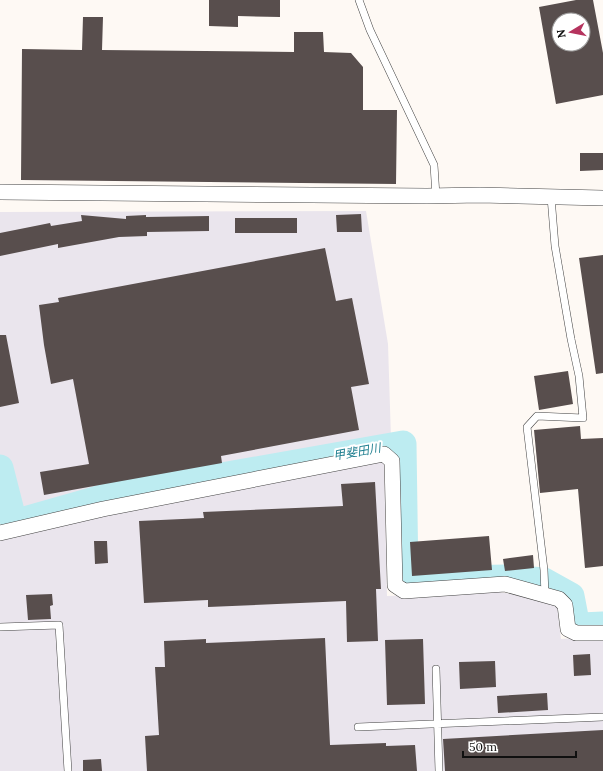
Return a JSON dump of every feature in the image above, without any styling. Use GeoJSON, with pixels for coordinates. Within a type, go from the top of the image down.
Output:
{"type":"FeatureCollection","features":[{"type":"Feature","properties":{"kind":"street"},"geometry":{"type":"LineString","coordinates":[[0,192],[603,198]]}},
{"type":"Feature","properties":{"kind":"street"},"geometry":{"type":"LineString","coordinates":[[0,533],[103,509],[384,454],[392,461],[395,585],[404,591],[505,584],[545,591],[559,599],[565,606],[568,628],[576,633],[603,633]]}},
{"type":"Feature","properties":{"kind":"lane"},"geometry":{"type":"LineString","coordinates":[[359,0],[370,30],[434,165],[436,196]]}},
{"type":"Feature","properties":{"kind":"lane"},"geometry":{"type":"LineString","coordinates":[[545,591],[544,570],[527,427],[537,416],[584,418],[579,376],[555,246],[551,197]]}},
{"type":"Feature","properties":{"kind":"lane"},"geometry":{"type":"LineString","coordinates":[[0,627],[59,625],[68,771]]}},
{"type":"Feature","properties":{"kind":"lane"},"geometry":{"type":"LineString","coordinates":[[436,669],[439,771]]}},
{"type":"Feature","properties":{"kind":"lane"},"geometry":{"type":"LineString","coordinates":[[358,727],[603,717]]}},
{"type":"Feature","properties":{"kind":"shaded area"},"geometry":{"type":"Polygon","coordinates":[[[366,211],[388,344],[391,439],[108,492],[14,517],[0,457],[0,212],[366,211]]]}},
{"type":"Feature","properties":{"kind":"shaded area"},"geometry":{"type":"Polygon","coordinates":[[[384,461],[387,596],[499,592],[529,597],[557,604],[561,639],[603,636],[603,771],[0,771],[0,539],[64,524],[384,461]]]}},
{"type":"Feature","properties":{"kind":"building"},"geometry":{"type":"Polygon","coordinates":[[[209,0],[280,0],[280,17],[238,16],[238,27],[209,26],[209,0]]]}},
{"type":"Feature","properties":{"kind":"building"},"geometry":{"type":"Polygon","coordinates":[[[576,0],[593,0],[603,53],[603,95],[556,104],[539,7],[576,0]]]}},
{"type":"Feature","properties":{"kind":"building"},"geometry":{"type":"Polygon","coordinates":[[[83,17],[103,17],[102,50],[294,52],[294,32],[323,32],[324,52],[351,53],[363,67],[363,110],[397,110],[396,184],[21,180],[22,49],[82,50],[83,17]]]}},
{"type":"Feature","properties":{"kind":"building"},"geometry":{"type":"Polygon","coordinates":[[[580,153],[603,153],[603,170],[580,171],[580,153]]]}},
{"type":"Feature","properties":{"kind":"building"},"geometry":{"type":"Polygon","coordinates":[[[361,214],[362,232],[337,232],[336,215],[361,214]]]}},
{"type":"Feature","properties":{"kind":"building"},"geometry":{"type":"Polygon","coordinates":[[[81,215],[126,219],[126,216],[146,215],[146,217],[209,216],[209,231],[147,232],[147,236],[119,237],[58,248],[58,244],[0,256],[0,233],[50,223],[51,226],[82,221],[81,215]]]}},
{"type":"Feature","properties":{"kind":"building"},"geometry":{"type":"Polygon","coordinates":[[[235,218],[297,218],[297,233],[235,233],[235,218]]]}},
{"type":"Feature","properties":{"kind":"building"},"geometry":{"type":"Polygon","coordinates":[[[325,248],[336,301],[352,298],[369,384],[351,387],[359,430],[221,456],[222,463],[44,495],[40,472],[89,464],[73,379],[51,384],[39,305],[59,302],[58,298],[325,248]]]}},
{"type":"Feature","properties":{"kind":"building"},"geometry":{"type":"Polygon","coordinates":[[[603,255],[603,373],[596,374],[579,258],[603,255]]]}},
{"type":"Feature","properties":{"kind":"building"},"geometry":{"type":"Polygon","coordinates":[[[0,335],[6,335],[19,403],[0,407],[0,335]]]}},
{"type":"Feature","properties":{"kind":"building"},"geometry":{"type":"Polygon","coordinates":[[[568,371],[573,404],[539,410],[534,376],[568,371]]]}},
{"type":"Feature","properties":{"kind":"building"},"geometry":{"type":"Polygon","coordinates":[[[580,426],[581,439],[603,438],[603,566],[585,568],[578,489],[540,493],[534,430],[580,426]]]}},
{"type":"Feature","properties":{"kind":"building"},"geometry":{"type":"Polygon","coordinates":[[[375,482],[381,589],[376,589],[378,641],[347,642],[346,601],[208,607],[208,600],[144,603],[139,521],[204,518],[203,512],[343,506],[341,484],[375,482]]]}},
{"type":"Feature","properties":{"kind":"building"},"geometry":{"type":"Polygon","coordinates":[[[489,536],[492,570],[412,576],[410,542],[489,536]]]}},
{"type":"Feature","properties":{"kind":"building"},"geometry":{"type":"Polygon","coordinates":[[[94,541],[107,541],[108,563],[95,564],[94,541]]]}},
{"type":"Feature","properties":{"kind":"building"},"geometry":{"type":"Polygon","coordinates":[[[533,555],[534,568],[505,571],[503,559],[533,555]]]}},
{"type":"Feature","properties":{"kind":"building"},"geometry":{"type":"Polygon","coordinates":[[[52,594],[53,605],[50,606],[51,619],[28,620],[26,595],[52,594]]]}},
{"type":"Feature","properties":{"kind":"building"},"geometry":{"type":"Polygon","coordinates":[[[325,638],[330,745],[386,743],[386,746],[415,745],[417,771],[147,771],[145,736],[159,735],[155,667],[165,667],[164,641],[206,639],[206,643],[325,638]]]}},
{"type":"Feature","properties":{"kind":"building"},"geometry":{"type":"Polygon","coordinates":[[[423,639],[425,704],[387,705],[385,640],[423,639]]]}},
{"type":"Feature","properties":{"kind":"building"},"geometry":{"type":"Polygon","coordinates":[[[590,654],[591,675],[574,676],[573,655],[590,654]]]}},
{"type":"Feature","properties":{"kind":"building"},"geometry":{"type":"Polygon","coordinates":[[[495,661],[496,687],[460,689],[459,662],[495,661]]]}},
{"type":"Feature","properties":{"kind":"building"},"geometry":{"type":"Polygon","coordinates":[[[547,693],[548,710],[498,713],[497,696],[547,693]]]}},
{"type":"Feature","properties":{"kind":"building"},"geometry":{"type":"Polygon","coordinates":[[[603,730],[603,771],[445,771],[443,739],[603,730]]]}},
{"type":"Feature","properties":{"kind":"building"},"geometry":{"type":"Polygon","coordinates":[[[101,759],[102,771],[83,771],[83,760],[101,759]]]}},
{"type":"Feature","properties":{"kind":"waterway","name":"甲斐田川"},"geometry":{"type":"LineString","coordinates":[[0,468],[14,523],[109,496],[403,444],[405,580],[507,578],[544,581],[571,596],[576,622],[581,626],[603,625]]}}]}
